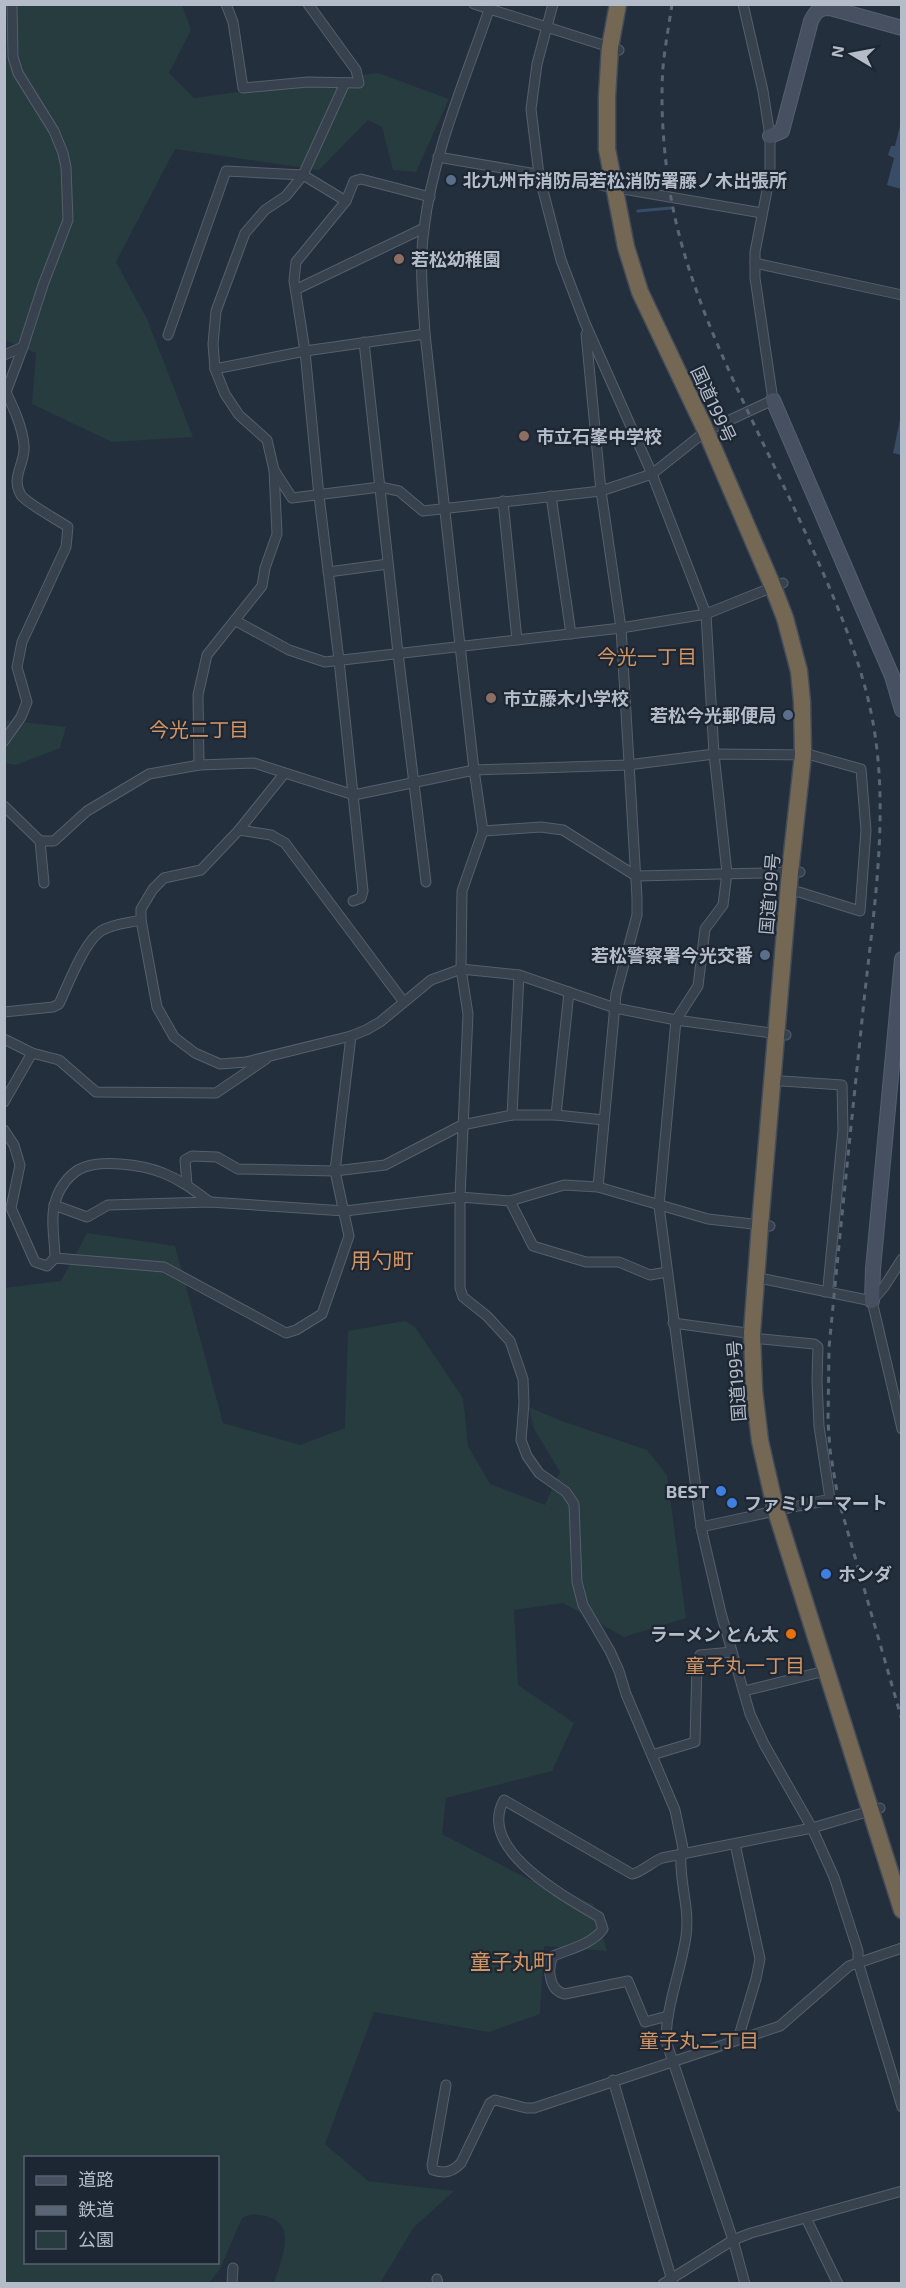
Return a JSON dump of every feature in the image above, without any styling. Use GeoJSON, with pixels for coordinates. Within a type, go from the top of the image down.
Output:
{"type":"FeatureCollection","features":[{"type":"Feature","properties":{"kind":"highway","name":"国道199号"},"geometry":{"type":"LineString","coordinates":[[618,4],[615,106],[619,189],[649,288],[778,585],[796,615],[809,669],[813,702],[795,872],[758,1336],[767,1431],[780,1510],[875,1809],[902,1910]]}},
{"type":"Feature","properties":{"kind":"highway","name":"国道199号"},"geometry":{"type":"LineString","coordinates":[[615,48],[627,4]]}},
{"type":"Feature","properties":{"kind":"highway","name":"国道199号"},"geometry":{"type":"LineString","coordinates":[[758,1336],[764,1279],[765,1226],[782,1081],[782,1035],[799,892],[795,872]]}},
{"type":"Feature","properties":{"kind":"highway","name":"国道199号"},"geometry":{"type":"LineString","coordinates":[[875,1809],[902,1878]]}},
{"type":"Feature","properties":{"kind":"street"},"geometry":{"type":"LineString","coordinates":[[6,738],[21,717],[27,702],[17,667],[22,642],[66,547],[68,526],[22,497],[16,485],[24,449],[21,425],[6,392],[68,220],[66,167],[63,153],[54,131],[18,73],[13,57],[12,4]]}},
{"type":"Feature","properties":{"kind":"street"},"geometry":{"type":"LineString","coordinates":[[226,4],[233,22],[243,88],[308,82],[359,83],[356,70],[308,4]]}},
{"type":"Feature","properties":{"kind":"street"},"geometry":{"type":"LineString","coordinates":[[474,4],[490,7],[615,48]]}},
{"type":"Feature","properties":{"kind":"street"},"geometry":{"type":"LineString","coordinates":[[553,4],[537,64],[531,109],[539,175],[561,260],[585,323],[652,474],[706,614],[714,754],[727,873],[723,905],[705,929],[698,986],[676,1020],[659,1206],[701,1527],[750,1714],[764,1744],[812,1828],[834,1876],[858,1951],[858,1962],[902,2107]]}},
{"type":"Feature","properties":{"kind":"street"},"geometry":{"type":"LineString","coordinates":[[743,4],[764,91],[770,136],[770,175],[755,263],[756,293],[773,400],[897,678],[902,710]]}},
{"type":"Feature","properties":{"kind":"street"},"geometry":{"type":"LineString","coordinates":[[490,7],[438,157],[424,228],[421,274],[425,334],[474,770],[483,831],[462,891],[461,969],[468,1014],[460,1197],[461,1293],[510,1341],[523,1379],[521,1440],[527,1456],[539,1473],[566,1492],[574,1504],[578,1582],[583,1605],[610,1651],[675,1810],[683,1853],[680,1868],[688,1911],[686,1938],[666,2025],[666,2041],[734,2240],[745,2283]]}},
{"type":"Feature","properties":{"kind":"street"},"geometry":{"type":"LineString","coordinates":[[770,136],[782,131],[815,11],[830,8],[902,28]]}},
{"type":"Feature","properties":{"kind":"street"},"geometry":{"type":"LineString","coordinates":[[199,765],[198,695],[203,666],[207,655],[262,586],[265,568],[277,534],[274,470],[267,440],[239,415],[225,394],[215,369],[213,344],[216,311],[245,233],[265,210],[286,196],[303,175],[345,83]]}},
{"type":"Feature","properties":{"kind":"street"},"geometry":{"type":"LineString","coordinates":[[438,157],[762,213]]}},
{"type":"Feature","properties":{"kind":"street"},"geometry":{"type":"LineString","coordinates":[[168,335],[226,171],[303,175],[346,201]]}},
{"type":"Feature","properties":{"kind":"street"},"geometry":{"type":"LineString","coordinates":[[352,901],[361,898],[363,891],[305,351],[294,281],[296,262],[346,201],[354,182],[361,179],[430,197]]}},
{"type":"Feature","properties":{"kind":"street"},"geometry":{"type":"LineString","coordinates":[[297,289],[424,228]]}},
{"type":"Feature","properties":{"kind":"street"},"geometry":{"type":"LineString","coordinates":[[755,263],[902,295]]}},
{"type":"Feature","properties":{"kind":"street"},"geometry":{"type":"LineString","coordinates":[[585,323],[601,491],[621,628],[637,915],[616,994],[598,1187]]}},
{"type":"Feature","properties":{"kind":"street"},"geometry":{"type":"LineString","coordinates":[[215,369],[305,351],[425,334]]}},
{"type":"Feature","properties":{"kind":"street"},"geometry":{"type":"LineString","coordinates":[[364,342],[426,882]]}},
{"type":"Feature","properties":{"kind":"street"},"geometry":{"type":"LineString","coordinates":[[4,355],[23,347]]}},
{"type":"Feature","properties":{"kind":"street"},"geometry":{"type":"LineString","coordinates":[[274,470],[292,498],[380,487],[399,491],[423,511],[601,491],[652,474],[711,429],[773,400]]}},
{"type":"Feature","properties":{"kind":"street"},"geometry":{"type":"LineString","coordinates":[[551,496],[570,634]]}},
{"type":"Feature","properties":{"kind":"street"},"geometry":{"type":"LineString","coordinates":[[503,501],[518,640]]}},
{"type":"Feature","properties":{"kind":"street"},"geometry":{"type":"LineString","coordinates":[[328,572],[388,564]]}},
{"type":"Feature","properties":{"kind":"street"},"geometry":{"type":"LineString","coordinates":[[236,621],[300,654],[325,662],[621,628],[706,614],[778,585]]}},
{"type":"Feature","properties":{"kind":"street"},"geometry":{"type":"LineString","coordinates":[[40,842],[54,841],[87,811],[149,774],[199,765],[254,763],[354,795],[474,770],[628,765],[714,754],[807,755],[861,769],[866,830],[860,911],[799,892]]}},
{"type":"Feature","properties":{"kind":"street"},"geometry":{"type":"LineString","coordinates":[[284,774],[239,830],[201,870],[164,878],[153,889],[141,909],[157,1007],[174,1037],[195,1053],[220,1064],[246,1062],[351,1036],[380,1022],[431,980],[461,969],[519,975],[615,1008],[676,1020],[782,1035]]}},
{"type":"Feature","properties":{"kind":"street"},"geometry":{"type":"LineString","coordinates":[[4,806],[40,842],[44,883]]}},
{"type":"Feature","properties":{"kind":"street"},"geometry":{"type":"LineString","coordinates":[[483,831],[541,827],[563,830],[636,876],[795,872]]}},
{"type":"Feature","properties":{"kind":"street"},"geometry":{"type":"LineString","coordinates":[[239,830],[271,835],[285,843],[403,1001]]}},
{"type":"Feature","properties":{"kind":"street"},"geometry":{"type":"LineString","coordinates":[[4,1012],[53,1007],[58,1004],[84,953],[99,932],[111,926],[141,920]]}},
{"type":"Feature","properties":{"kind":"street"},"geometry":{"type":"LineString","coordinates":[[902,959],[873,1269],[872,1301],[902,1429]]}},
{"type":"Feature","properties":{"kind":"street"},"geometry":{"type":"LineString","coordinates":[[512,1114],[519,975]]}},
{"type":"Feature","properties":{"kind":"street"},"geometry":{"type":"LineString","coordinates":[[556,1115],[569,992]]}},
{"type":"Feature","properties":{"kind":"street"},"geometry":{"type":"LineString","coordinates":[[55,1258],[164,1267],[286,1333],[296,1330],[322,1314],[349,1236],[335,1171],[351,1036]]}},
{"type":"Feature","properties":{"kind":"street"},"geometry":{"type":"LineString","coordinates":[[4,1039],[32,1053],[59,1060],[96,1092],[216,1093],[270,1056]]}},
{"type":"Feature","properties":{"kind":"street"},"geometry":{"type":"LineString","coordinates":[[4,1102],[32,1053]]}},
{"type":"Feature","properties":{"kind":"street"},"geometry":{"type":"LineString","coordinates":[[782,1081],[843,1085],[843,1130],[828,1287],[825,1292]]}},
{"type":"Feature","properties":{"kind":"street"},"geometry":{"type":"LineString","coordinates":[[187,1185],[185,1160],[192,1156],[216,1157],[238,1169],[335,1171],[385,1165],[462,1125],[512,1114],[556,1115],[604,1120]]}},
{"type":"Feature","properties":{"kind":"street"},"geometry":{"type":"LineString","coordinates":[[4,1130],[14,1145],[20,1165],[11,1208],[35,1262],[47,1266],[55,1258],[54,1205],[66,1181],[79,1169],[96,1165],[131,1164],[145,1167],[187,1185],[210,1202]]}},
{"type":"Feature","properties":{"kind":"street"},"geometry":{"type":"LineString","coordinates":[[54,1205],[87,1217],[108,1205],[210,1202],[345,1211],[460,1197],[510,1201],[564,1185],[598,1187],[708,1219],[765,1226]]}},
{"type":"Feature","properties":{"kind":"street"},"geometry":{"type":"LineString","coordinates":[[510,1201],[533,1245],[586,1262],[619,1262],[650,1275],[667,1272]]}},
{"type":"Feature","properties":{"kind":"street"},"geometry":{"type":"LineString","coordinates":[[872,1301],[902,1259]]}},
{"type":"Feature","properties":{"kind":"street"},"geometry":{"type":"LineString","coordinates":[[764,1279],[872,1301]]}},
{"type":"Feature","properties":{"kind":"street"},"geometry":{"type":"LineString","coordinates":[[673,1323],[814,1344],[818,1347],[819,1426],[830,1499],[701,1527]]}},
{"type":"Feature","properties":{"kind":"street"},"geometry":{"type":"LineString","coordinates":[[652,1755],[694,1742],[697,1663],[700,1655],[732,1652]]}},
{"type":"Feature","properties":{"kind":"street"},"geometry":{"type":"LineString","coordinates":[[744,1691],[831,1670]]}},
{"type":"Feature","properties":{"kind":"street"},"geometry":{"type":"LineString","coordinates":[[669,2016],[645,2022],[628,1981],[565,1994],[554,1988],[550,1971],[553,1956],[590,1941],[599,1935],[603,1925],[599,1917],[545,1884],[521,1864],[508,1846],[498,1819],[504,1800],[632,1874],[638,1873],[648,1864],[662,1858],[812,1828],[875,1809]]}},
{"type":"Feature","properties":{"kind":"street"},"geometry":{"type":"LineString","coordinates":[[735,1844],[760,1959],[738,2039]]}},
{"type":"Feature","properties":{"kind":"street"},"geometry":{"type":"LineString","coordinates":[[446,2085],[432,2165],[433,2170],[443,2173],[454,2169],[461,2163],[490,2103],[495,2100],[534,2108],[780,2026],[849,1966],[902,1948]]}},
{"type":"Feature","properties":{"kind":"street"},"geometry":{"type":"LineString","coordinates":[[613,2080],[669,2282],[734,2240],[751,2233],[902,2191]]}},
{"type":"Feature","properties":{"kind":"street"},"geometry":{"type":"LineString","coordinates":[[806,2218],[838,2283]]}},
{"type":"Feature","properties":{"kind":"street"},"geometry":{"type":"LineString","coordinates":[[232,2283],[233,2268]]}},
{"type":"Feature","properties":{"kind":"green space"},"geometry":{"type":"Polygon","coordinates":[[[4,5],[182,5],[191,30],[169,73],[194,98],[378,73],[449,99],[416,172],[393,170],[382,127],[368,120],[319,170],[175,149],[116,262],[147,319],[193,437],[112,442],[32,404],[36,353],[5,340],[4,5]]]}},
{"type":"Feature","properties":{"kind":"green space"},"geometry":{"type":"Polygon","coordinates":[[[4,720],[66,727],[60,748],[16,765],[5,763],[4,720]]]}},
{"type":"Feature","properties":{"kind":"green space"},"geometry":{"type":"Polygon","coordinates":[[[87,1233],[175,1246],[223,1423],[300,1445],[345,1428],[348,1331],[405,1321],[415,1327],[463,1398],[468,1446],[490,1484],[545,1505],[560,1472],[534,1429],[529,1407],[559,1420],[647,1450],[667,1475],[686,1618],[624,1637],[563,1603],[514,1610],[518,1685],[574,1723],[552,1771],[446,1798],[442,1834],[528,1879],[593,1904],[607,1951],[544,1946],[540,2014],[489,2032],[374,2012],[325,2144],[368,2181],[454,2191],[414,2227],[380,2283],[274,2283],[285,2246],[283,2228],[269,2217],[255,2214],[242,2218],[220,2269],[209,2283],[5,2283],[4,1288],[61,1281],[87,1233]]]}},
{"type":"Feature","properties":{"kind":"water"},"geometry":{"type":"Polygon","coordinates":[[[900,126],[902,126],[901,189],[887,185],[894,158],[888,155],[891,146],[895,146],[900,126]]]}},
{"type":"Feature","properties":{"kind":"water"},"geometry":{"type":"Polygon","coordinates":[[[901,415],[901,455],[893,453],[901,415]]]}},
{"type":"Feature","properties":{"kind":"waterway"},"geometry":{"type":"LineString","coordinates":[[638,211],[671,208]]}},
{"type":"Feature","properties":{"kind":"waterway"},"geometry":{"type":"LineString","coordinates":[[800,1510],[837,1503]]}},
{"type":"Feature","properties":{"kind":"railway"},"geometry":{"type":"LineString","coordinates":[[672,4],[663,67],[662,116],[671,198],[681,241],[710,327],[806,534],[844,623],[860,669],[872,717],[877,752],[880,787],[879,859],[829,1348],[828,1422],[838,1498],[902,1720]]}},
{"type":"Feature","properties":{"kind":"place","name":"北九州市消防局若松消防署藤ノ木出張所"},"geometry":{"type":"Point","coordinates":[451,180]}},
{"type":"Feature","properties":{"kind":"place","name":"若松幼稚園"},"geometry":{"type":"Point","coordinates":[399,259]}},
{"type":"Feature","properties":{"kind":"place","name":"市立石峯中学校"},"geometry":{"type":"Point","coordinates":[524,436]}},
{"type":"Feature","properties":{"kind":"place","name":"市立藤木小学校"},"geometry":{"type":"Point","coordinates":[491,698]}},
{"type":"Feature","properties":{"kind":"place","name":"若松今光郵便局"},"geometry":{"type":"Point","coordinates":[788,715]}},
{"type":"Feature","properties":{"kind":"place","name":"若松警察署今光交番"},"geometry":{"type":"Point","coordinates":[765,955]}},
{"type":"Feature","properties":{"kind":"place","name":"BEST"},"geometry":{"type":"Point","coordinates":[721,1491]}},
{"type":"Feature","properties":{"kind":"place","name":"ファミリーマート"},"geometry":{"type":"Point","coordinates":[732,1503]}},
{"type":"Feature","properties":{"kind":"place","name":"ホンダ"},"geometry":{"type":"Point","coordinates":[826,1574]}},
{"type":"Feature","properties":{"kind":"place","name":"ラーメン とん太"},"geometry":{"type":"Point","coordinates":[791,1634]}},
{"type":"Feature","properties":{"kind":"district","name":"今光一丁目"},"geometry":{"type":"Point","coordinates":[647,656]}},
{"type":"Feature","properties":{"kind":"district","name":"今光二丁目"},"geometry":{"type":"Point","coordinates":[199,729]}},
{"type":"Feature","properties":{"kind":"district","name":"用勺町"},"geometry":{"type":"Point","coordinates":[382,1259]}},
{"type":"Feature","properties":{"kind":"district","name":"童子丸一丁目"},"geometry":{"type":"Point","coordinates":[745,1665]}},
{"type":"Feature","properties":{"kind":"district","name":"童子丸町"},"geometry":{"type":"Point","coordinates":[512,1960]}},
{"type":"Feature","properties":{"kind":"district","name":"童子丸二丁目"},"geometry":{"type":"Point","coordinates":[699,2040]}}]}
